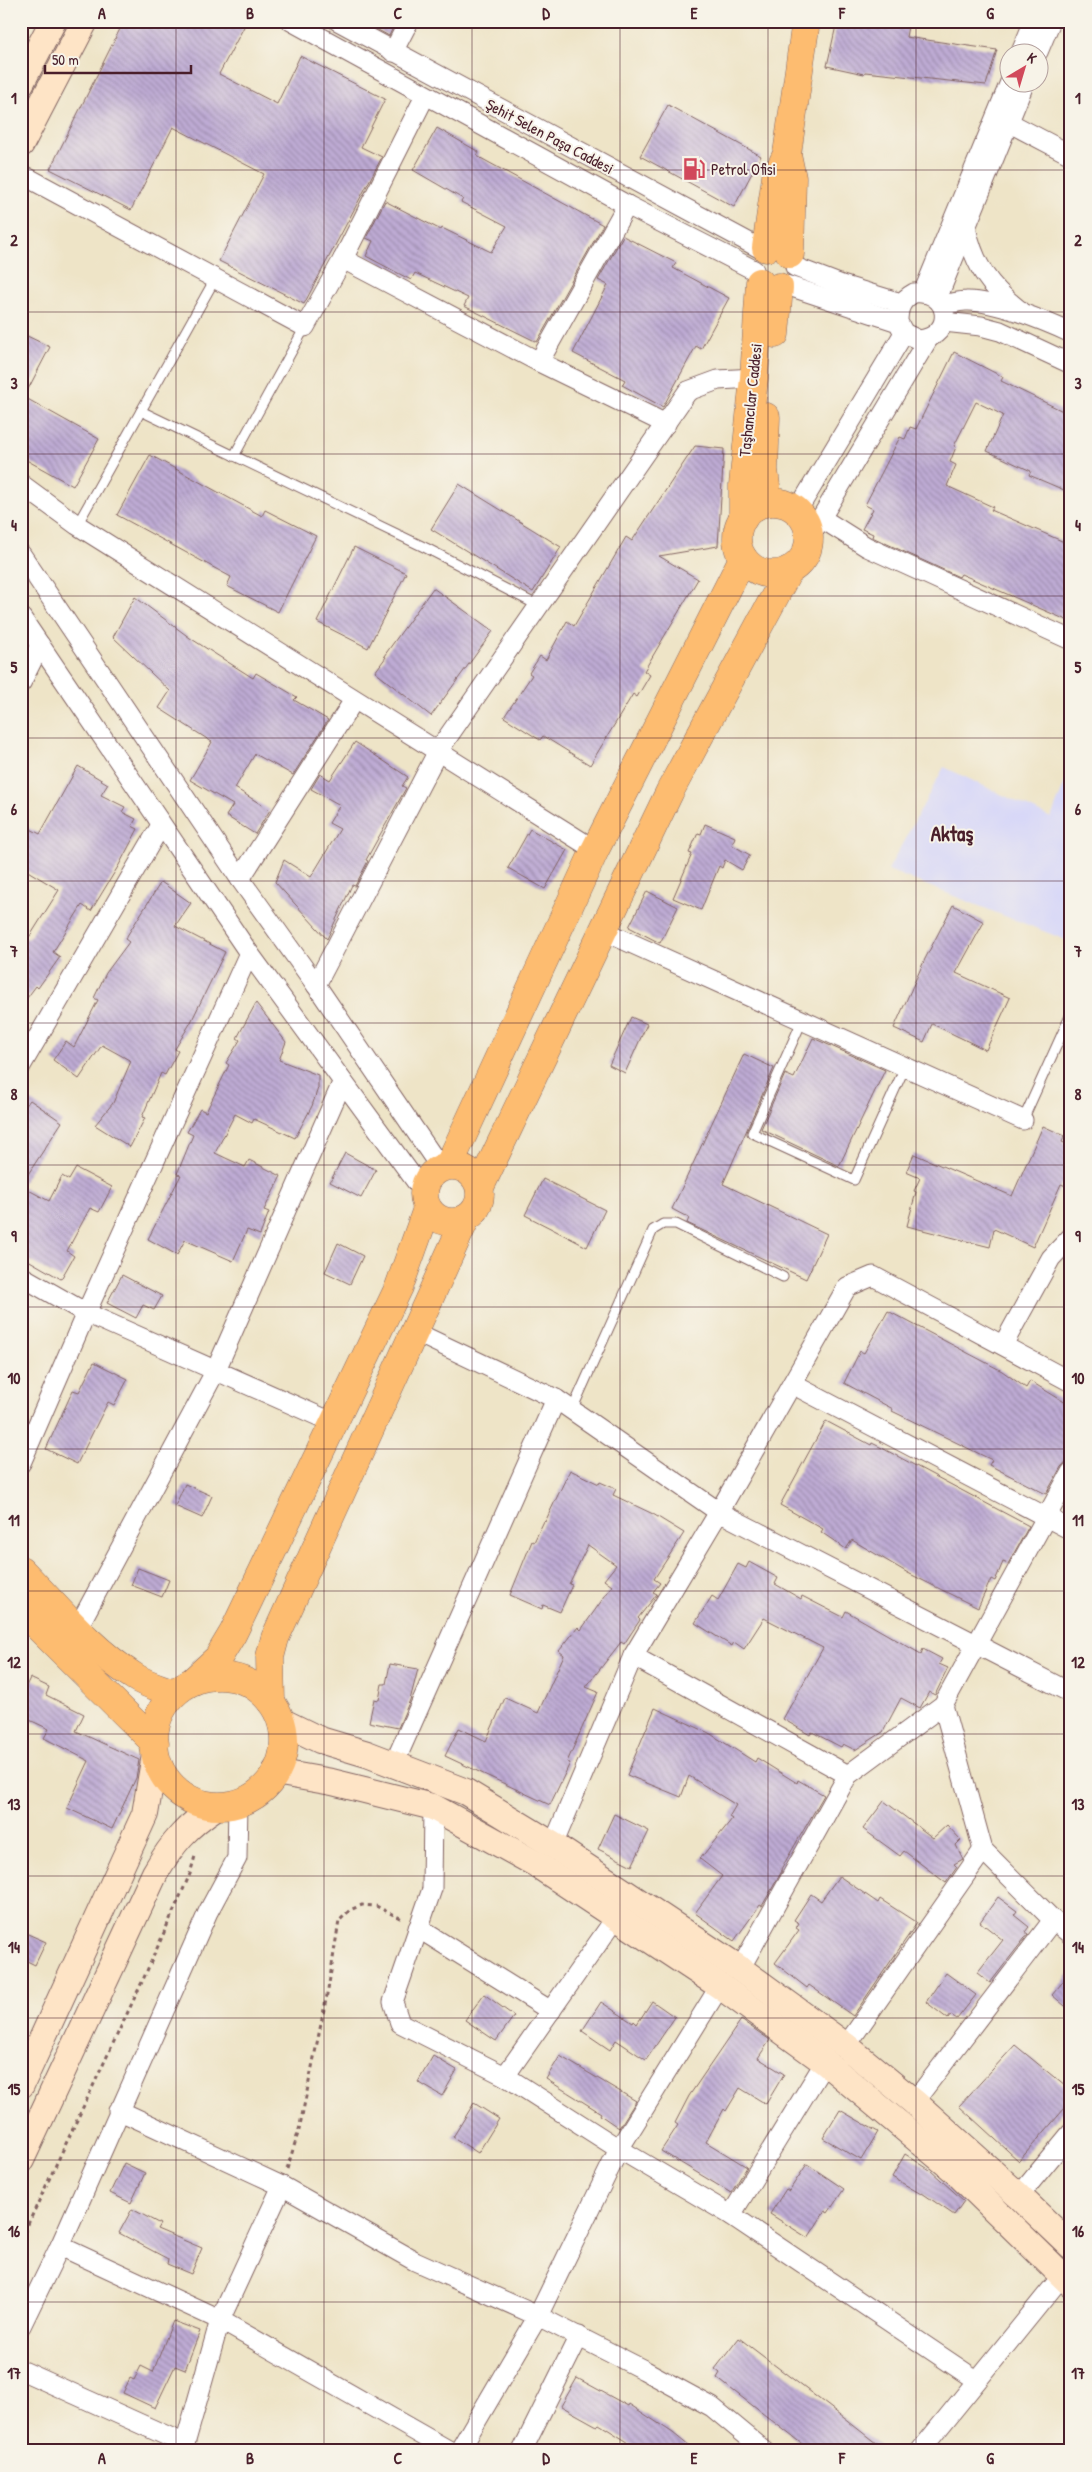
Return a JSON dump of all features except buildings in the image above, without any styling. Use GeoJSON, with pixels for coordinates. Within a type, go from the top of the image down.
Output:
{"type":"FeatureCollection","features":[{"type":"Feature","properties":{"kind":"main road"},"geometry":{"type":"LineString","coordinates":[[21,84],[53,21]]}},
{"type":"Feature","properties":{"kind":"main road"},"geometry":{"type":"LineString","coordinates":[[21,144],[85,21]]}},
{"type":"Feature","properties":{"kind":"main road"},"geometry":{"type":"LineString","coordinates":[[774,268],[792,178],[787,154],[802,23]]}},
{"type":"Feature","properties":{"kind":"main road","name":"Taşhancılar Caddesi"},"geometry":{"type":"LineString","coordinates":[[743,519],[743,476],[754,378],[774,268]]}},
{"type":"Feature","properties":{"kind":"main road","name":"Taşhancılar Caddesi"},"geometry":{"type":"LineString","coordinates":[[768,502],[764,470],[765,431],[774,268]]}},
{"type":"Feature","properties":{"kind":"main road"},"geometry":{"type":"LineString","coordinates":[[768,502],[778,502],[809,522],[804,557],[789,570],[779,574],[764,572],[750,565],[743,558],[737,538],[743,519],[758,505],[768,502]]}},
{"type":"Feature","properties":{"kind":"main road"},"geometry":{"type":"LineString","coordinates":[[21,2084],[145,1814],[155,1749],[154,1732],[161,1711],[184,1687],[218,1658],[233,1633],[399,1287],[425,1200],[430,1175],[444,1166],[595,850],[743,558]]}},
{"type":"Feature","properties":{"kind":"main road"},"geometry":{"type":"LineString","coordinates":[[21,2160],[155,1873],[172,1845],[196,1820],[228,1804],[256,1794],[271,1780],[281,1761],[284,1741],[276,1711],[270,1657],[275,1638],[466,1218],[478,1205],[480,1187],[670,791],[789,570]]}},
{"type":"Feature","properties":{"kind":"main road"},"geometry":{"type":"LineString","coordinates":[[444,1166],[463,1167],[470,1172],[480,1187]]}},
{"type":"Feature","properties":{"kind":"main road"},"geometry":{"type":"LineString","coordinates":[[425,1200],[440,1220],[458,1222],[466,1218]]}},
{"type":"Feature","properties":{"kind":"main road"},"geometry":{"type":"LineString","coordinates":[[21,1570],[113,1662],[137,1679],[184,1687],[215,1676],[238,1679],[256,1688],[276,1711],[320,1740],[394,1764],[466,1792],[553,1845],[740,1969],[846,2046],[914,2102],[1019,2196],[1071,2246]]}},
{"type":"Feature","properties":{"kind":"main road"},"geometry":{"type":"LineString","coordinates":[[23,1617],[155,1749],[164,1776],[179,1792],[197,1802],[228,1804]]}},
{"type":"Feature","properties":{"kind":"main road"},"geometry":{"type":"LineString","coordinates":[[275,1772],[332,1782],[433,1807],[536,1864],[617,1916],[720,1986],[825,2062],[952,2169],[1066,2280]]}},
{"type":"Feature","properties":{"kind":"street"},"geometry":{"type":"LineString","coordinates":[[291,21],[628,205],[774,268],[901,328],[919,340],[928,339]]}},
{"type":"Feature","properties":{"kind":"street","name":"Şehit Selen Paşa Caddesi"},"geometry":{"type":"LineString","coordinates":[[338,21],[774,268]]}},
{"type":"Feature","properties":{"kind":"street"},"geometry":{"type":"LineString","coordinates":[[394,52],[409,21]]}},
{"type":"Feature","properties":{"kind":"street"},"geometry":{"type":"LineString","coordinates":[[1026,42],[1034,21]]}},
{"type":"Feature","properties":{"kind":"street"},"geometry":{"type":"LineString","coordinates":[[1042,42],[1051,21]]}},
{"type":"Feature","properties":{"kind":"street"},"geometry":{"type":"LineString","coordinates":[[809,522],[928,339],[941,330],[937,305],[1007,92]]}},
{"type":"Feature","properties":{"kind":"street"},"geometry":{"type":"LineString","coordinates":[[937,305],[1021,92]]}},
{"type":"Feature","properties":{"kind":"street"},"geometry":{"type":"LineString","coordinates":[[21,174],[305,327],[343,260],[426,96]]}},
{"type":"Feature","properties":{"kind":"street"},"geometry":{"type":"LineString","coordinates":[[1008,122],[1071,155]]}},
{"type":"Feature","properties":{"kind":"street"},"geometry":{"type":"LineString","coordinates":[[539,362],[628,205]]}},
{"type":"Feature","properties":{"kind":"street"},"geometry":{"type":"LineString","coordinates":[[966,228],[971,249],[979,269],[998,292],[1025,315]]}},
{"type":"Feature","properties":{"kind":"street"},"geometry":{"type":"LineString","coordinates":[[343,260],[539,362],[666,424]]}},
{"type":"Feature","properties":{"kind":"street"},"geometry":{"type":"LineString","coordinates":[[774,268],[842,285],[901,303]]}},
{"type":"Feature","properties":{"kind":"street"},"geometry":{"type":"LineString","coordinates":[[809,522],[901,328],[898,311],[901,303],[907,297],[937,305],[981,326],[1000,331],[1071,364]]}},
{"type":"Feature","properties":{"kind":"street"},"geometry":{"type":"LineString","coordinates":[[937,305],[966,301],[985,303],[1025,315],[1071,333]]}},
{"type":"Feature","properties":{"kind":"street"},"geometry":{"type":"LineString","coordinates":[[316,985],[438,751],[688,391],[718,380],[754,378]]}},
{"type":"Feature","properties":{"kind":"street"},"geometry":{"type":"LineString","coordinates":[[21,484],[77,525],[595,850]]}},
{"type":"Feature","properties":{"kind":"street"},"geometry":{"type":"LineString","coordinates":[[809,522],[1071,640]]}},
{"type":"Feature","properties":{"kind":"street"},"geometry":{"type":"LineString","coordinates":[[21,554],[240,879],[444,1166]]}},
{"type":"Feature","properties":{"kind":"street"},"geometry":{"type":"LineString","coordinates":[[21,617],[249,953],[425,1200]]}},
{"type":"Feature","properties":{"kind":"street"},"geometry":{"type":"LineString","coordinates":[[21,683],[40,645]]}},
{"type":"Feature","properties":{"kind":"street"},"geometry":{"type":"LineString","coordinates":[[240,879],[354,700]]}},
{"type":"Feature","properties":{"kind":"street"},"geometry":{"type":"LineString","coordinates":[[21,1066],[161,825]]}},
{"type":"Feature","properties":{"kind":"street"},"geometry":{"type":"LineString","coordinates":[[604,931],[1023,1120]]}},
{"type":"Feature","properties":{"kind":"street"},"geometry":{"type":"LineString","coordinates":[[21,1463],[249,953]]}},
{"type":"Feature","properties":{"kind":"street"},"geometry":{"type":"LineString","coordinates":[[78,1629],[215,1372],[342,1083]]}},
{"type":"Feature","properties":{"kind":"street"},"geometry":{"type":"LineString","coordinates":[[1003,1345],[1050,1258],[1071,1237]]}},
{"type":"Feature","properties":{"kind":"street"},"geometry":{"type":"LineString","coordinates":[[21,1276],[86,1314],[334,1423]]}},
{"type":"Feature","properties":{"kind":"street"},"geometry":{"type":"LineString","coordinates":[[553,1845],[633,1656],[719,1512],[847,1287],[874,1276],[1071,1382]]}},
{"type":"Feature","properties":{"kind":"street"},"geometry":{"type":"LineString","coordinates":[[415,1332],[564,1404],[719,1512],[1071,1693]]}},
{"type":"Feature","properties":{"kind":"street"},"geometry":{"type":"LineString","coordinates":[[792,1384],[1071,1530]]}},
{"type":"Feature","properties":{"kind":"street"},"geometry":{"type":"LineString","coordinates":[[394,1764],[564,1404]]}},
{"type":"Feature","properties":{"kind":"street"},"geometry":{"type":"LineString","coordinates":[[740,1969],[848,1775],[943,1706],[975,1644],[1071,1472]]}},
{"type":"Feature","properties":{"kind":"street"},"geometry":{"type":"LineString","coordinates":[[633,1656],[848,1775]]}},
{"type":"Feature","properties":{"kind":"street"},"geometry":{"type":"LineString","coordinates":[[943,1706],[983,1850],[1053,1920],[1071,1935]]}},
{"type":"Feature","properties":{"kind":"street"},"geometry":{"type":"LineString","coordinates":[[21,2326],[60,2246],[118,2110],[208,1912],[237,1858],[228,1804]]}},
{"type":"Feature","properties":{"kind":"street"},"geometry":{"type":"LineString","coordinates":[[433,1807],[432,1889],[392,2002],[400,2023],[505,2076],[619,2149],[731,2215],[976,2380]]}},
{"type":"Feature","properties":{"kind":"street"},"geometry":{"type":"LineString","coordinates":[[846,2046],[983,1850]]}},
{"type":"Feature","properties":{"kind":"street"},"geometry":{"type":"LineString","coordinates":[[505,2076],[617,1916]]}},
{"type":"Feature","properties":{"kind":"street"},"geometry":{"type":"LineString","coordinates":[[914,2102],[1053,1920]]}},
{"type":"Feature","properties":{"kind":"street"},"geometry":{"type":"LineString","coordinates":[[418,1928],[551,2011]]}},
{"type":"Feature","properties":{"kind":"street"},"geometry":{"type":"LineString","coordinates":[[459,2451],[538,2316],[619,2149],[720,1986]]}},
{"type":"Feature","properties":{"kind":"street"},"geometry":{"type":"LineString","coordinates":[[731,2215],[825,2062]]}},
{"type":"Feature","properties":{"kind":"street"},"geometry":{"type":"LineString","coordinates":[[118,2110],[282,2186],[415,2261],[579,2336],[712,2407],[765,2451]]}},
{"type":"Feature","properties":{"kind":"street"},"geometry":{"type":"LineString","coordinates":[[1019,2196],[1071,2133]]}},
{"type":"Feature","properties":{"kind":"street"},"geometry":{"type":"LineString","coordinates":[[21,2370],[185,2447],[220,2320],[282,2186]]}},
{"type":"Feature","properties":{"kind":"street"},"geometry":{"type":"LineString","coordinates":[[60,2246],[220,2320],[450,2451]]}},
{"type":"Feature","properties":{"kind":"street"},"geometry":{"type":"LineString","coordinates":[[920,2451],[976,2380],[1066,2280]]}},
{"type":"Feature","properties":{"kind":"street"},"geometry":{"type":"LineString","coordinates":[[522,2451],[579,2336]]}},
{"type":"Feature","properties":{"kind":"lane"},"geometry":{"type":"LineString","coordinates":[[77,525],[215,279]]}},
{"type":"Feature","properties":{"kind":"lane"},"geometry":{"type":"LineString","coordinates":[[234,456],[305,327]]}},
{"type":"Feature","properties":{"kind":"lane"},"geometry":{"type":"LineString","coordinates":[[141,411],[426,548],[539,606]]}},
{"type":"Feature","properties":{"kind":"lane"},"geometry":{"type":"LineString","coordinates":[[1023,1120],[1071,1014]]}},
{"type":"Feature","properties":{"kind":"lane"},"geometry":{"type":"LineString","coordinates":[[802,1021],[752,1133],[854,1180],[905,1067]]}},
{"type":"Feature","properties":{"kind":"lane"},"geometry":{"type":"LineString","coordinates":[[564,1404],[653,1230],[658,1227],[676,1224],[783,1277]]}},
{"type":"Feature","properties":{"kind":"path"},"geometry":{"type":"LineString","coordinates":[[21,2239],[168,1924],[190,1874],[196,1850]]}},
{"type":"Feature","properties":{"kind":"path"},"geometry":{"type":"LineString","coordinates":[[282,2186],[302,2111],[328,1990],[339,1921],[350,1910],[369,1905],[376,1906],[418,1928]]}},
{"type":"Feature","properties":{"kind":"shaded area"},"geometry":{"type":"Polygon","coordinates":[[[944,767],[1051,818],[1071,767],[1071,942],[888,870],[944,767]]]}},
{"type":"Feature","properties":{"kind":"place","name":"Petrol Ofisi"},"geometry":{"type":"Point","coordinates":[694,169]}},
{"type":"Feature","properties":{"kind":"district","name":"Aktaş"},"geometry":{"type":"Point","coordinates":[952,833]}}]}
